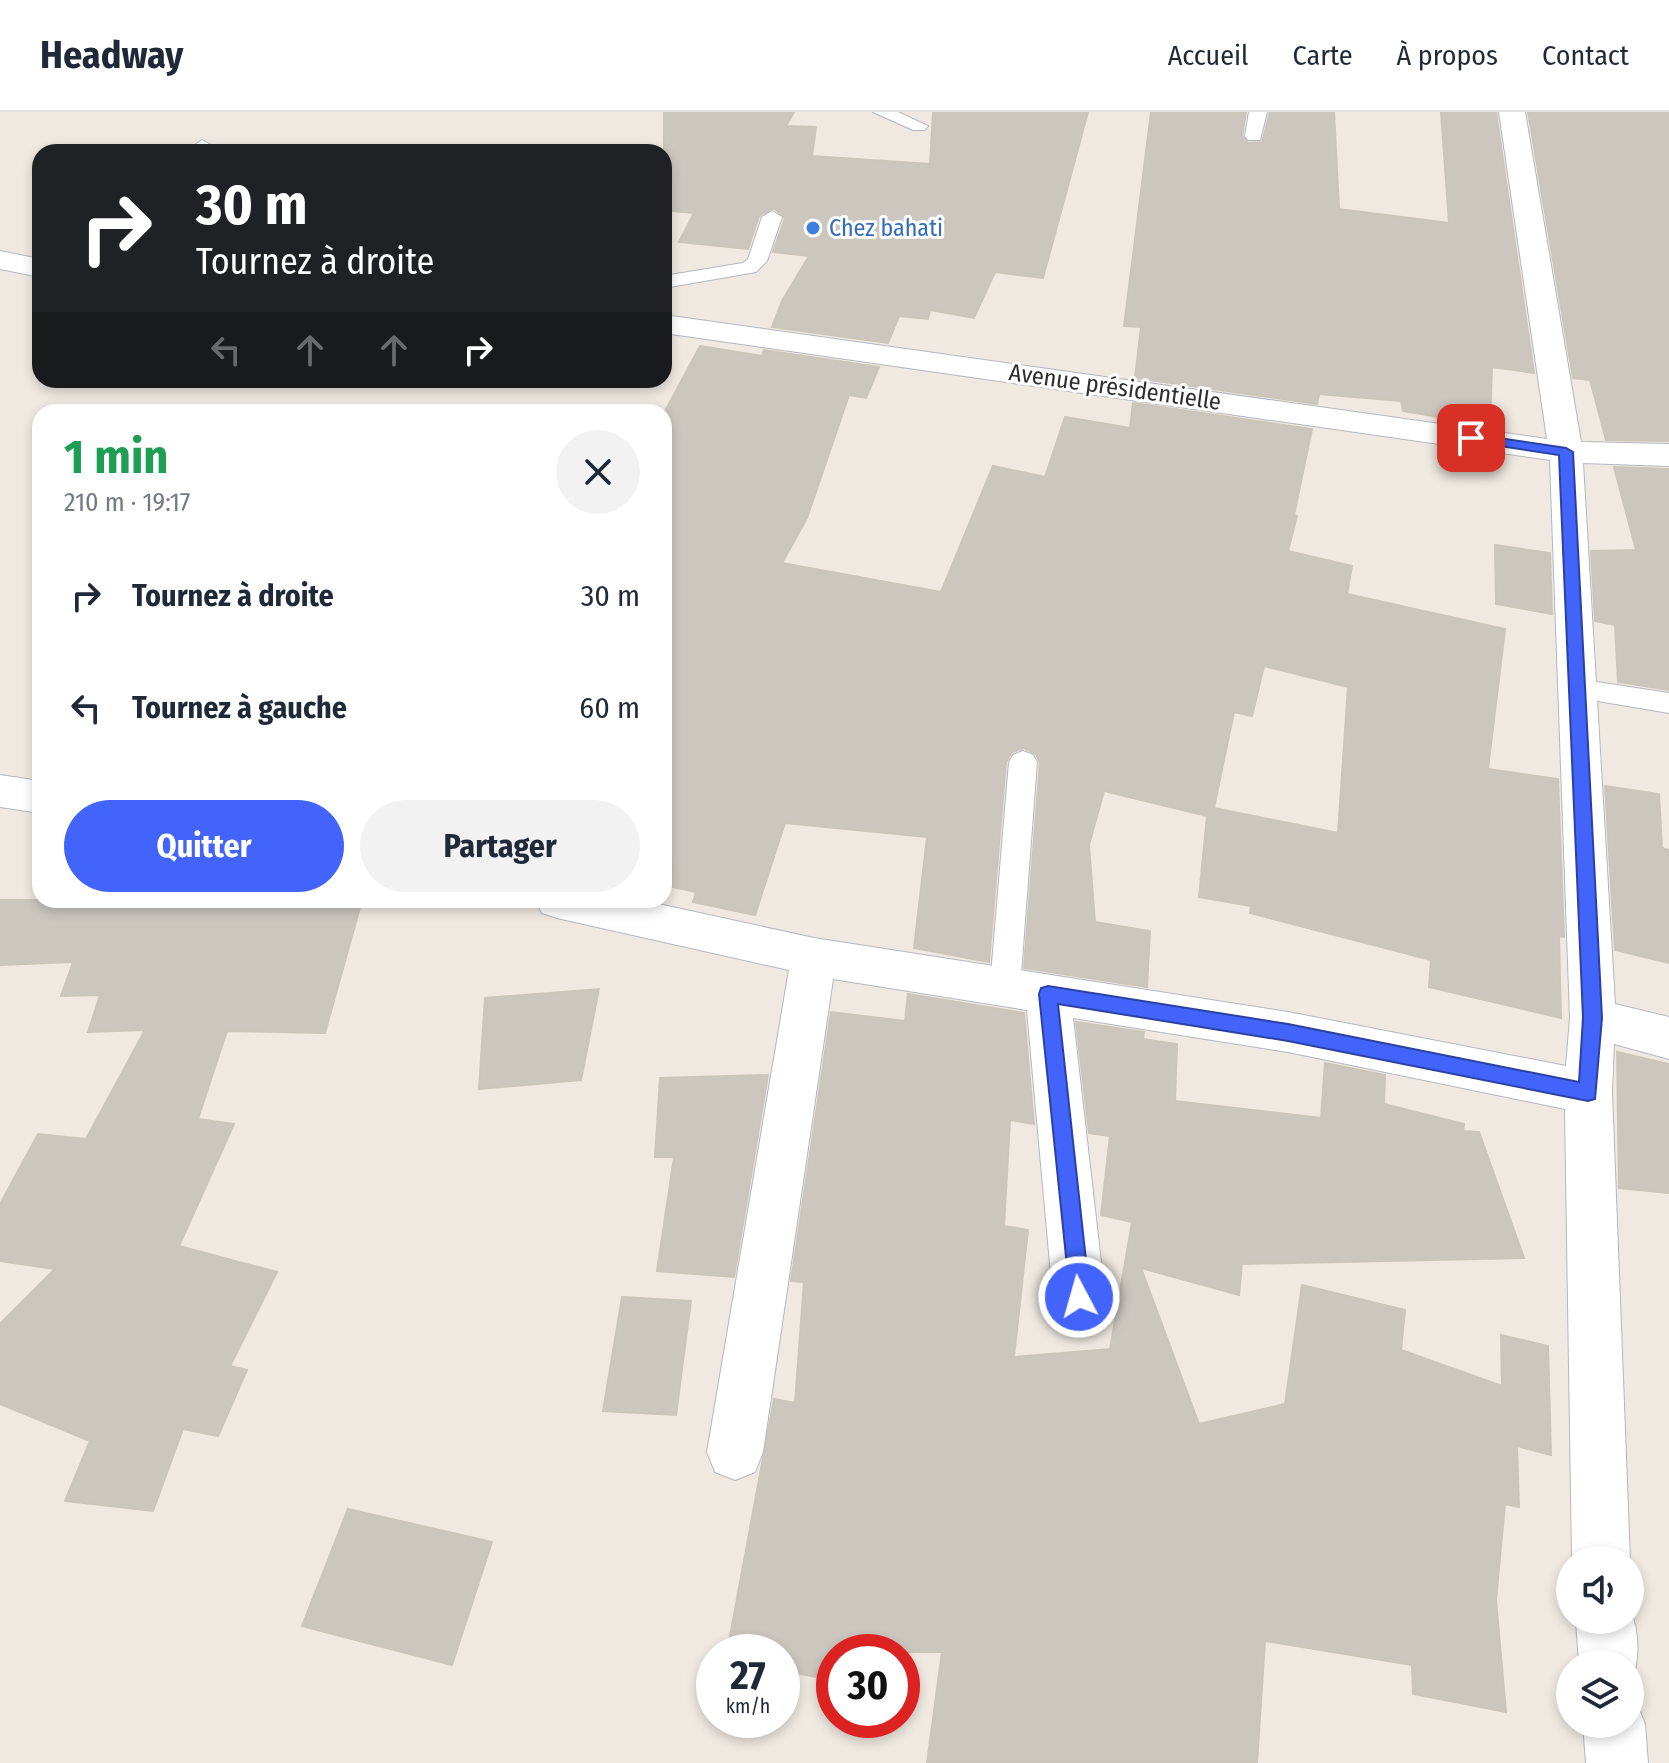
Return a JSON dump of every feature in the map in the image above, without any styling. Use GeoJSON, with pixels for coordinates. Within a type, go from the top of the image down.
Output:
{"type":"FeatureCollection","features":[{"type":"Feature","properties":{"kind":"street"},"geometry":{"type":"LineString","coordinates":[[1512,112],[1566,452],[1593,1018],[1588,1092],[1601,1546]]}},
{"type":"Feature","properties":{"kind":"street"},"geometry":{"type":"LineString","coordinates":[[0,260],[32,266]]}},
{"type":"Feature","properties":{"kind":"street","name":"Avenue présidentielle"},"geometry":{"type":"LineString","coordinates":[[672,325],[1566,452],[1669,455]]}},
{"type":"Feature","properties":{"kind":"street"},"geometry":{"type":"LineString","coordinates":[[0,791],[32,796]]}},
{"type":"Feature","properties":{"kind":"street"},"geometry":{"type":"LineString","coordinates":[[593,908],[814,957],[1288,1032],[1588,1092]]}},
{"type":"Feature","properties":{"kind":"street"},"geometry":{"type":"LineString","coordinates":[[735,1452],[814,957]]}},
{"type":"Feature","properties":{"kind":"street"},"geometry":{"type":"LineString","coordinates":[[1027,990],[1079,1297]]}},
{"type":"Feature","properties":{"kind":"street"},"geometry":{"type":"LineString","coordinates":[[1593,1018],[1669,1038]]}},
{"type":"Feature","properties":{"kind":"street"},"geometry":{"type":"LineString","coordinates":[[1615,1738],[1617,1763]]}},
{"type":"Feature","properties":{"kind":"lane"},"geometry":{"type":"LineString","coordinates":[[882,112],[919,126]]}},
{"type":"Feature","properties":{"kind":"lane"},"geometry":{"type":"LineString","coordinates":[[1254,136],[1258,112]]}},
{"type":"Feature","properties":{"kind":"lane"},"geometry":{"type":"LineString","coordinates":[[672,281],[749,268],[757,261],[772,217]]}},
{"type":"Feature","properties":{"kind":"lane"},"geometry":{"type":"LineString","coordinates":[[1577,689],[1669,703]]}},
{"type":"Feature","properties":{"kind":"lane"},"geometry":{"type":"LineString","coordinates":[[1023,762],[1027,990]]}},
{"type":"Feature","properties":{"kind":"building"},"geometry":{"type":"Polygon","coordinates":[[[664,112],[794,112],[786,126],[816,127],[812,156],[930,164],[933,112],[1088,112],[1043,278],[995,272],[974,318],[930,310],[928,319],[899,316],[888,343],[772,327],[782,301],[809,256],[773,252],[785,218],[774,208],[759,216],[748,249],[679,242],[694,213],[672,211],[672,144],[664,144],[664,112]]]}},
{"type":"Feature","properties":{"kind":"building"},"geometry":{"type":"Polygon","coordinates":[[[1151,112],[1246,112],[1242,136],[1248,143],[1262,142],[1270,112],[1334,112],[1339,209],[1449,223],[1441,112],[1496,112],[1534,373],[1492,367],[1490,426],[1403,411],[1401,401],[1319,394],[1317,404],[1135,378],[1141,327],[1124,326],[1151,112]]]}},
{"type":"Feature","properties":{"kind":"building"},"geometry":{"type":"Polygon","coordinates":[[[1528,112],[1669,112],[1669,441],[1606,440],[1590,380],[1573,378],[1528,112]]]}},
{"type":"Feature","properties":{"kind":"building"},"geometry":{"type":"Polygon","coordinates":[[[700,346],[762,356],[764,350],[879,367],[866,398],[849,395],[807,518],[782,563],[941,592],[993,466],[1045,477],[1065,417],[1130,428],[1133,403],[1312,429],[1288,551],[1352,566],[1347,594],[1505,629],[1488,769],[1558,779],[1564,937],[1559,936],[1561,1018],[1429,987],[1431,960],[1250,913],[1251,906],[1199,897],[1207,816],[1104,791],[1089,845],[1095,922],[1150,931],[1147,987],[1024,968],[1040,762],[1036,754],[1024,748],[1012,752],[1006,762],[989,962],[914,948],[927,837],[785,823],[755,915],[693,902],[696,892],[672,887],[672,404],[669,404],[700,346]],[[1264,666],[1252,716],[1234,712],[1214,808],[1338,833],[1348,687],[1264,666]]]}},
{"type":"Feature","properties":{"kind":"building"},"geometry":{"type":"Polygon","coordinates":[[[1614,467],[1669,469],[1669,690],[1618,682],[1615,625],[1595,621],[1591,551],[1636,550],[1614,467]]]}},
{"type":"Feature","properties":{"kind":"building"},"geometry":{"type":"Polygon","coordinates":[[[1495,545],[1550,553],[1552,614],[1496,604],[1495,545]]]}},
{"type":"Feature","properties":{"kind":"building"},"geometry":{"type":"Polygon","coordinates":[[[1605,786],[1659,794],[1662,848],[1669,850],[1669,963],[1615,950],[1605,786]]]}},
{"type":"Feature","properties":{"kind":"building"},"geometry":{"type":"Polygon","coordinates":[[[0,900],[32,900],[32,908],[360,908],[325,1033],[227,1031],[198,1119],[234,1124],[179,1246],[277,1272],[230,1366],[247,1370],[218,1436],[183,1429],[153,1511],[65,1501],[90,1441],[0,1404],[0,1324],[55,1269],[0,1261],[0,1204],[38,1134],[86,1139],[145,1030],[88,1032],[100,995],[61,996],[73,962],[0,965],[0,900]]]}},
{"type":"Feature","properties":{"kind":"building"},"geometry":{"type":"Polygon","coordinates":[[[599,989],[581,1080],[479,1089],[485,998],[599,989]]]}},
{"type":"Feature","properties":{"kind":"building"},"geometry":{"type":"Polygon","coordinates":[[[908,994],[1024,1013],[1034,1124],[1010,1120],[1004,1226],[1028,1230],[1014,1357],[1110,1349],[1132,1222],[1101,1215],[1110,1136],[1089,1133],[1076,1022],[1144,1032],[1143,1039],[1177,1044],[1175,1101],[1321,1118],[1325,1063],[1385,1075],[1384,1104],[1464,1124],[1463,1131],[1479,1132],[1524,1258],[1242,1264],[1239,1295],[1141,1268],[1199,1424],[1285,1404],[1302,1285],[1405,1310],[1401,1350],[1502,1386],[1501,1335],[1548,1346],[1551,1455],[1517,1446],[1519,1507],[1505,1504],[1496,1600],[1506,1712],[1413,1694],[1412,1665],[1265,1641],[1257,1763],[927,1763],[942,1652],[920,1652],[920,1634],[816,1634],[816,1677],[800,1674],[800,1634],[730,1634],[774,1399],[795,1403],[804,1282],[791,1281],[831,1012],[905,1021],[908,994]]]}},
{"type":"Feature","properties":{"kind":"building"},"geometry":{"type":"Polygon","coordinates":[[[1617,1052],[1669,1064],[1669,1193],[1619,1188],[1617,1052]]]}},
{"type":"Feature","properties":{"kind":"building"},"geometry":{"type":"Polygon","coordinates":[[[768,1075],[734,1277],[657,1271],[674,1157],[655,1157],[660,1078],[768,1075]]]}},
{"type":"Feature","properties":{"kind":"building"},"geometry":{"type":"Polygon","coordinates":[[[622,1297],[691,1301],[676,1415],[603,1411],[622,1297]]]}},
{"type":"Feature","properties":{"kind":"building"},"geometry":{"type":"Polygon","coordinates":[[[348,1509],[492,1542],[452,1665],[302,1626],[348,1509]]]}},
{"type":"Feature","properties":{"kind":"place","name":"Chez bahati"},"geometry":{"type":"Point","coordinates":[813,228]}},
{"type":"Feature","properties":{"kind":"route"},"geometry":{"type":"LineString","coordinates":[[1079,1297],[1048,994],[1288,1032],[1588,1092],[1593,1018],[1566,452],[1471,438]]}}]}
